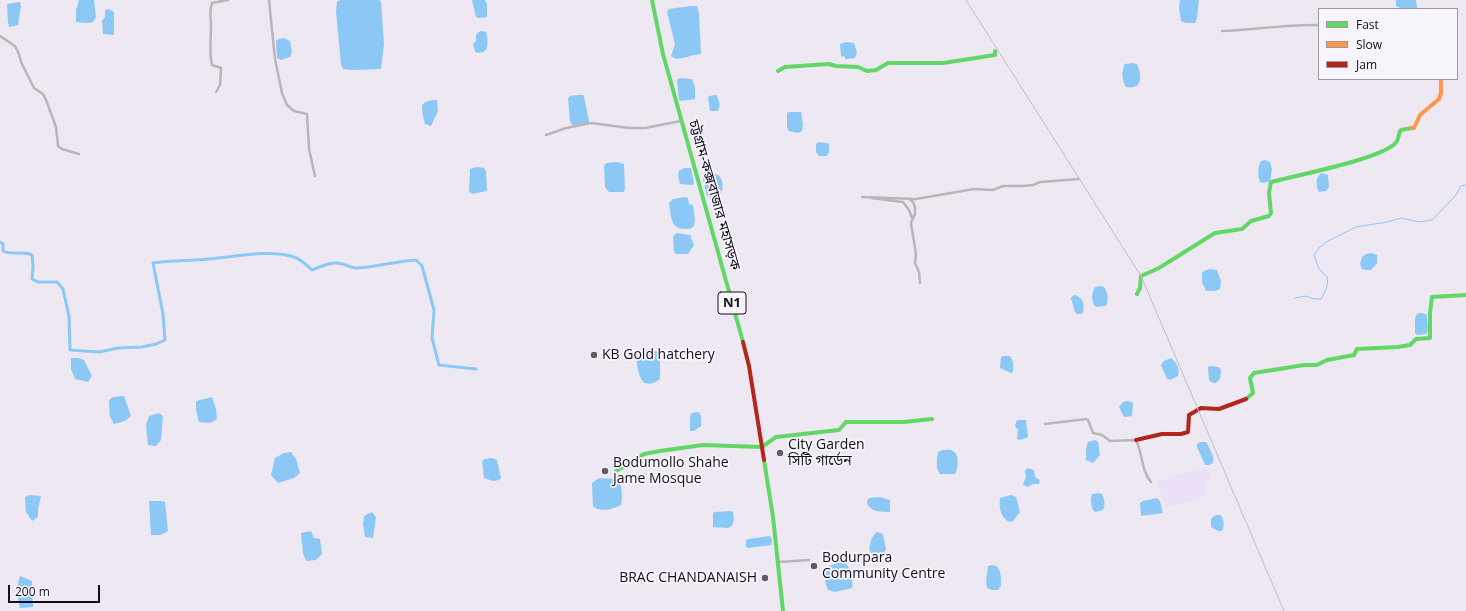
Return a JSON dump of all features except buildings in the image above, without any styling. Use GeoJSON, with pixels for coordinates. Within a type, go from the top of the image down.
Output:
{"type":"FeatureCollection","features":[{"type":"Feature","properties":{"kind":"main road","name":"চট্টগ্রাম-কক্সবাজার মহাসড়ক"},"geometry":{"type":"LineString","coordinates":[[652,0],[663,54],[726,280],[748,366],[773,516],[784,611]]}},
{"type":"Feature","properties":{"kind":"main road"},"geometry":{"type":"LineString","coordinates":[[778,70],[800,65],[829,64],[836,66],[858,66],[867,70],[876,70],[888,63],[956,62],[995,55],[995,51]]}},
{"type":"Feature","properties":{"kind":"main road"},"geometry":{"type":"LineString","coordinates":[[1138,294],[1141,276],[1159,268],[1215,233],[1242,229],[1251,221],[1269,216],[1271,213],[1269,192],[1271,182],[1281,178],[1361,160],[1382,153],[1397,142],[1398,132],[1401,129],[1414,128],[1418,117],[1431,103],[1439,99],[1441,93],[1441,80]]}},
{"type":"Feature","properties":{"kind":"main road"},"geometry":{"type":"LineString","coordinates":[[1136,440],[1162,434],[1182,434],[1188,432],[1190,427],[1188,417],[1198,408],[1208,406],[1215,409],[1223,408],[1250,398],[1253,394],[1250,378],[1254,373],[1304,365],[1316,365],[1328,360],[1354,355],[1357,349],[1398,347],[1410,344],[1416,339],[1430,338],[1430,313],[1432,297],[1466,295]]}},
{"type":"Feature","properties":{"kind":"main road"},"geometry":{"type":"LineString","coordinates":[[616,471],[644,454],[687,446],[703,445],[762,447],[776,437],[839,430],[846,422],[904,422],[932,419]]}},
{"type":"Feature","properties":{"kind":"street"},"geometry":{"type":"LineString","coordinates":[[216,92],[220,85],[221,68],[212,65],[210,55],[210,11],[212,3],[228,0]]}},
{"type":"Feature","properties":{"kind":"street"},"geometry":{"type":"LineString","coordinates":[[269,0],[275,59],[282,93],[287,106],[294,111],[307,114],[309,149],[315,176]]}},
{"type":"Feature","properties":{"kind":"street"},"geometry":{"type":"LineString","coordinates":[[1222,31],[1291,26],[1318,26]]}},
{"type":"Feature","properties":{"kind":"street"},"geometry":{"type":"LineString","coordinates":[[0,36],[15,46],[34,88],[43,94],[56,128],[58,146],[62,149],[79,154]]}},
{"type":"Feature","properties":{"kind":"street"},"geometry":{"type":"LineString","coordinates":[[546,135],[566,128],[591,123],[629,128],[645,128],[681,121]]}},
{"type":"Feature","properties":{"kind":"street"},"geometry":{"type":"LineString","coordinates":[[862,197],[916,199],[974,189],[993,190],[1003,186],[1023,186],[1040,182],[1079,179]]}},
{"type":"Feature","properties":{"kind":"street"},"geometry":{"type":"LineString","coordinates":[[866,197],[877,200],[897,200],[903,202],[909,210],[912,218]]}},
{"type":"Feature","properties":{"kind":"street"},"geometry":{"type":"LineString","coordinates":[[908,199],[913,202],[915,207],[915,214],[911,223],[916,254],[915,263],[919,272],[920,283]]}},
{"type":"Feature","properties":{"kind":"street"},"geometry":{"type":"LineString","coordinates":[[1045,424],[1086,419],[1088,420],[1094,433],[1102,435],[1110,441],[1136,440],[1146,477],[1151,482]]}},
{"type":"Feature","properties":{"kind":"street"},"geometry":{"type":"LineString","coordinates":[[778,562],[809,560]]}},
{"type":"Feature","properties":{"kind":"shaded area"},"geometry":{"type":"Polygon","coordinates":[[[1195,468],[1206,468],[1211,480],[1206,484],[1207,493],[1199,499],[1168,507],[1166,509],[1157,482],[1195,468]]]}},
{"type":"Feature","properties":{"kind":"water"},"geometry":{"type":"Polygon","coordinates":[[[79,0],[94,0],[96,17],[93,22],[76,22],[76,10],[79,0]]]}},
{"type":"Feature","properties":{"kind":"water"},"geometry":{"type":"Polygon","coordinates":[[[340,0],[379,0],[381,2],[384,44],[381,69],[343,69],[341,65],[336,11],[337,2],[340,0]]]}},
{"type":"Feature","properties":{"kind":"water"},"geometry":{"type":"Polygon","coordinates":[[[472,0],[485,0],[487,4],[487,17],[476,17],[472,0]]]}},
{"type":"Feature","properties":{"kind":"water"},"geometry":{"type":"Polygon","coordinates":[[[1180,0],[1199,0],[1195,23],[1186,23],[1181,21],[1179,8],[1180,0]]]}},
{"type":"Feature","properties":{"kind":"water"},"geometry":{"type":"Polygon","coordinates":[[[1396,0],[1416,0],[1417,8],[1404,8],[1396,6],[1396,0]]]}},
{"type":"Feature","properties":{"kind":"water"},"geometry":{"type":"Polygon","coordinates":[[[20,2],[21,6],[18,25],[9,27],[7,4],[20,2]]]}},
{"type":"Feature","properties":{"kind":"water"},"geometry":{"type":"Polygon","coordinates":[[[697,6],[699,13],[701,54],[676,59],[671,56],[675,44],[667,12],[669,9],[697,6]]]}},
{"type":"Feature","properties":{"kind":"water"},"geometry":{"type":"Polygon","coordinates":[[[109,9],[114,12],[114,35],[103,34],[102,21],[105,17],[105,10],[109,9]]]}},
{"type":"Feature","properties":{"kind":"water"},"geometry":{"type":"Polygon","coordinates":[[[478,32],[486,32],[488,40],[487,48],[480,53],[475,52],[473,44],[476,41],[476,35],[478,32]]]}},
{"type":"Feature","properties":{"kind":"water"},"geometry":{"type":"Polygon","coordinates":[[[284,38],[290,41],[292,52],[290,57],[281,60],[277,58],[276,41],[284,38]]]}},
{"type":"Feature","properties":{"kind":"water"},"geometry":{"type":"Polygon","coordinates":[[[846,42],[854,43],[857,53],[855,58],[845,59],[845,57],[841,56],[840,44],[846,42]]]}},
{"type":"Feature","properties":{"kind":"water"},"geometry":{"type":"Polygon","coordinates":[[[1125,64],[1137,64],[1140,73],[1140,81],[1136,86],[1126,87],[1123,78],[1123,70],[1125,64]]]}},
{"type":"Feature","properties":{"kind":"water"},"geometry":{"type":"Polygon","coordinates":[[[680,78],[692,79],[695,87],[695,99],[679,100],[677,80],[680,78]]]}},
{"type":"Feature","properties":{"kind":"water"},"geometry":{"type":"Polygon","coordinates":[[[583,95],[584,97],[589,121],[588,123],[572,125],[570,121],[568,98],[570,96],[583,95]]]}},
{"type":"Feature","properties":{"kind":"water"},"geometry":{"type":"Polygon","coordinates":[[[716,95],[719,103],[719,109],[718,111],[710,111],[708,98],[709,96],[716,95]]]}},
{"type":"Feature","properties":{"kind":"water"},"geometry":{"type":"Polygon","coordinates":[[[437,100],[438,111],[431,126],[425,124],[422,105],[425,102],[437,100]]]}},
{"type":"Feature","properties":{"kind":"water"},"geometry":{"type":"Polygon","coordinates":[[[801,112],[803,125],[802,131],[798,133],[789,131],[787,128],[787,113],[801,112]]]}},
{"type":"Feature","properties":{"kind":"water"},"geometry":{"type":"Polygon","coordinates":[[[818,142],[829,144],[829,152],[827,156],[819,156],[816,152],[816,144],[818,142]]]}},
{"type":"Feature","properties":{"kind":"water"},"geometry":{"type":"Polygon","coordinates":[[[1265,160],[1270,162],[1272,169],[1270,181],[1264,183],[1260,182],[1258,172],[1261,161],[1265,160]]]}},
{"type":"Feature","properties":{"kind":"water"},"geometry":{"type":"Polygon","coordinates":[[[617,162],[624,164],[624,192],[609,192],[605,187],[604,166],[606,163],[617,162]]]}},
{"type":"Feature","properties":{"kind":"water"},"geometry":{"type":"Polygon","coordinates":[[[477,167],[484,168],[486,171],[487,191],[472,194],[469,191],[470,169],[477,167]]]}},
{"type":"Feature","properties":{"kind":"water"},"geometry":{"type":"Polygon","coordinates":[[[684,168],[691,168],[694,183],[693,185],[680,184],[678,175],[679,171],[684,168]]]}},
{"type":"Feature","properties":{"kind":"water"},"geometry":{"type":"Polygon","coordinates":[[[1322,173],[1328,175],[1329,187],[1326,191],[1319,192],[1317,181],[1318,176],[1322,173]]]}},
{"type":"Feature","properties":{"kind":"water"},"geometry":{"type":"Polygon","coordinates":[[[716,174],[722,180],[722,190],[720,196],[711,198],[707,196],[703,179],[704,176],[716,174]]]}},
{"type":"Feature","properties":{"kind":"water"},"geometry":{"type":"Polygon","coordinates":[[[684,197],[688,198],[689,204],[693,205],[695,219],[694,226],[689,229],[676,227],[670,212],[669,203],[673,199],[684,197]]]}},
{"type":"Feature","properties":{"kind":"water"},"geometry":{"type":"Polygon","coordinates":[[[677,233],[690,235],[694,245],[688,254],[676,254],[674,252],[673,236],[677,233]]]}},
{"type":"Feature","properties":{"kind":"water"},"geometry":{"type":"Polygon","coordinates":[[[1371,253],[1377,255],[1377,263],[1371,270],[1362,269],[1360,264],[1362,257],[1371,253]]]}},
{"type":"Feature","properties":{"kind":"water"},"geometry":{"type":"Polygon","coordinates":[[[1210,269],[1217,270],[1221,281],[1220,289],[1215,291],[1206,291],[1202,282],[1202,273],[1210,269]]]}},
{"type":"Feature","properties":{"kind":"water"},"geometry":{"type":"Polygon","coordinates":[[[1095,287],[1104,287],[1108,296],[1108,301],[1106,306],[1096,307],[1092,300],[1092,295],[1095,287]]]}},
{"type":"Feature","properties":{"kind":"water"},"geometry":{"type":"Polygon","coordinates":[[[1074,295],[1080,297],[1083,302],[1084,308],[1082,314],[1077,314],[1075,312],[1071,298],[1074,295]]]}},
{"type":"Feature","properties":{"kind":"water"},"geometry":{"type":"Polygon","coordinates":[[[1419,313],[1427,315],[1428,331],[1426,334],[1417,335],[1415,333],[1415,319],[1416,315],[1419,313]]]}},
{"type":"Feature","properties":{"kind":"water"},"geometry":{"type":"Polygon","coordinates":[[[643,349],[656,351],[660,354],[660,379],[647,384],[641,379],[637,363],[637,357],[643,349]]]}},
{"type":"Feature","properties":{"kind":"water"},"geometry":{"type":"Polygon","coordinates":[[[1010,356],[1013,362],[1013,372],[1011,373],[1000,368],[1001,357],[1010,356]]]}},
{"type":"Feature","properties":{"kind":"water"},"geometry":{"type":"Polygon","coordinates":[[[71,358],[84,360],[92,376],[88,382],[75,379],[71,369],[71,358]]]}},
{"type":"Feature","properties":{"kind":"water"},"geometry":{"type":"Polygon","coordinates":[[[1171,358],[1176,364],[1179,374],[1170,380],[1167,379],[1161,365],[1164,361],[1171,358]]]}},
{"type":"Feature","properties":{"kind":"water"},"geometry":{"type":"Polygon","coordinates":[[[1211,366],[1221,369],[1220,379],[1215,383],[1209,380],[1208,367],[1211,366]]]}},
{"type":"Feature","properties":{"kind":"water"},"geometry":{"type":"Polygon","coordinates":[[[124,396],[131,416],[125,421],[114,424],[110,417],[109,400],[113,397],[124,396]]]}},
{"type":"Feature","properties":{"kind":"water"},"geometry":{"type":"Polygon","coordinates":[[[212,397],[216,409],[217,419],[210,423],[199,422],[196,410],[196,401],[212,397]]]}},
{"type":"Feature","properties":{"kind":"water"},"geometry":{"type":"Polygon","coordinates":[[[1126,401],[1132,402],[1133,404],[1132,416],[1124,417],[1119,407],[1126,401]]]}},
{"type":"Feature","properties":{"kind":"water"},"geometry":{"type":"Polygon","coordinates":[[[699,412],[701,416],[701,426],[694,431],[690,431],[690,416],[692,413],[699,412]]]}},
{"type":"Feature","properties":{"kind":"water"},"geometry":{"type":"Polygon","coordinates":[[[159,413],[163,416],[161,440],[156,446],[148,445],[146,425],[149,416],[159,413]]]}},
{"type":"Feature","properties":{"kind":"water"},"geometry":{"type":"Polygon","coordinates":[[[1017,420],[1026,420],[1028,437],[1020,440],[1017,439],[1018,429],[1015,425],[1017,420]]]}},
{"type":"Feature","properties":{"kind":"water"},"geometry":{"type":"Polygon","coordinates":[[[1095,440],[1098,442],[1100,455],[1093,463],[1086,460],[1086,448],[1088,442],[1095,440]]]}},
{"type":"Feature","properties":{"kind":"water"},"geometry":{"type":"Polygon","coordinates":[[[1200,442],[1207,443],[1213,456],[1213,463],[1209,465],[1205,465],[1197,447],[1197,444],[1200,442]]]}},
{"type":"Feature","properties":{"kind":"water"},"geometry":{"type":"Polygon","coordinates":[[[943,450],[952,450],[957,456],[958,466],[955,474],[940,474],[938,472],[938,452],[943,450]]]}},
{"type":"Feature","properties":{"kind":"water"},"geometry":{"type":"Polygon","coordinates":[[[291,452],[296,459],[300,473],[294,478],[278,483],[271,475],[275,458],[284,453],[291,452]]]}},
{"type":"Feature","properties":{"kind":"water"},"geometry":{"type":"Polygon","coordinates":[[[492,458],[497,460],[501,478],[499,480],[493,481],[484,478],[482,461],[492,458]]]}},
{"type":"Feature","properties":{"kind":"water"},"geometry":{"type":"Polygon","coordinates":[[[1027,468],[1034,470],[1035,477],[1040,480],[1039,484],[1033,484],[1027,487],[1023,484],[1026,477],[1025,471],[1027,468]]]}},
{"type":"Feature","properties":{"kind":"water"},"geometry":{"type":"Polygon","coordinates":[[[599,478],[618,479],[622,491],[621,505],[615,508],[603,510],[593,506],[592,483],[599,478]]]}},
{"type":"Feature","properties":{"kind":"water"},"geometry":{"type":"Polygon","coordinates":[[[1092,494],[1102,494],[1104,506],[1103,510],[1095,512],[1091,504],[1091,496],[1092,494]]]}},
{"type":"Feature","properties":{"kind":"water"},"geometry":{"type":"Polygon","coordinates":[[[30,495],[41,496],[38,517],[32,521],[26,512],[25,497],[30,495]]]}},
{"type":"Feature","properties":{"kind":"water"},"geometry":{"type":"Polygon","coordinates":[[[1011,495],[1016,497],[1020,512],[1013,521],[1009,522],[1001,512],[1000,498],[1011,495]]]}},
{"type":"Feature","properties":{"kind":"water"},"geometry":{"type":"Polygon","coordinates":[[[880,497],[890,500],[890,512],[876,511],[868,505],[867,501],[869,498],[880,497]]]}},
{"type":"Feature","properties":{"kind":"water"},"geometry":{"type":"Polygon","coordinates":[[[1157,498],[1160,501],[1163,513],[1141,516],[1140,503],[1157,498]]]}},
{"type":"Feature","properties":{"kind":"water"},"geometry":{"type":"Polygon","coordinates":[[[149,501],[165,502],[168,531],[161,535],[151,535],[149,501]]]}},
{"type":"Feature","properties":{"kind":"water"},"geometry":{"type":"Polygon","coordinates":[[[372,512],[376,517],[373,538],[365,537],[363,524],[364,516],[372,512]]]}},
{"type":"Feature","properties":{"kind":"water"},"geometry":{"type":"Polygon","coordinates":[[[714,512],[733,512],[734,519],[732,526],[728,528],[713,527],[714,512]]]}},
{"type":"Feature","properties":{"kind":"water"},"geometry":{"type":"Polygon","coordinates":[[[1217,515],[1221,515],[1223,519],[1224,525],[1222,531],[1218,531],[1211,527],[1211,519],[1217,515]]]}},
{"type":"Feature","properties":{"kind":"water"},"geometry":{"type":"Polygon","coordinates":[[[311,531],[314,538],[320,539],[322,554],[316,560],[306,561],[303,553],[301,533],[311,531]]]}},
{"type":"Feature","properties":{"kind":"water"},"geometry":{"type":"Polygon","coordinates":[[[877,532],[883,534],[886,550],[881,556],[876,556],[870,551],[870,543],[877,532]]]}},
{"type":"Feature","properties":{"kind":"water"},"geometry":{"type":"Polygon","coordinates":[[[771,537],[772,541],[771,545],[746,547],[746,540],[748,539],[771,537]]]}},
{"type":"Feature","properties":{"kind":"water"},"geometry":{"type":"Polygon","coordinates":[[[837,563],[845,563],[851,571],[852,588],[835,592],[828,590],[825,578],[827,567],[837,563]]]}},
{"type":"Feature","properties":{"kind":"water"},"geometry":{"type":"Polygon","coordinates":[[[992,565],[998,568],[1000,573],[1001,586],[998,590],[987,588],[986,581],[988,566],[992,565]]]}},
{"type":"Feature","properties":{"kind":"water"},"geometry":{"type":"Polygon","coordinates":[[[20,576],[32,581],[33,607],[20,608],[17,592],[20,576]]]}},
{"type":"Feature","properties":{"kind":"waterway"},"geometry":{"type":"LineString","coordinates":[[1295,298],[1305,296],[1314,299],[1321,299],[1327,286],[1327,277],[1319,269],[1314,255],[1326,242],[1356,227],[1401,218],[1419,222],[1432,220],[1456,195],[1461,186],[1466,185]]}},
{"type":"Feature","properties":{"kind":"waterway"},"geometry":{"type":"LineString","coordinates":[[0,242],[3,244],[3,251],[32,255],[32,279],[38,282],[57,282],[63,289],[69,316],[70,350],[99,352],[118,348],[142,347],[156,344],[165,340],[163,314],[153,263],[201,260],[252,254],[274,254],[297,258],[312,270],[334,263],[344,264],[355,268],[416,260],[422,266],[434,310],[432,338],[439,365],[476,369]]}},
{"type":"Feature","properties":{"kind":"railway"},"geometry":{"type":"LineString","coordinates":[[966,0],[1141,276],[1284,611]]}},
{"type":"Feature","properties":{"kind":"traffic: fast"},"geometry":{"type":"LineString","coordinates":[[652,0],[663,54],[743,342]]}},
{"type":"Feature","properties":{"kind":"traffic: fast"},"geometry":{"type":"LineString","coordinates":[[778,71],[785,67],[829,64],[836,66],[858,67],[867,71],[876,70],[888,63],[943,63],[995,55],[995,51]]}},
{"type":"Feature","properties":{"kind":"traffic: fast"},"geometry":{"type":"LineString","coordinates":[[1137,294],[1140,288],[1141,276],[1159,268],[1215,233],[1242,229],[1251,221],[1269,216],[1271,213],[1269,193],[1271,182],[1339,166],[1377,154],[1390,147],[1397,141],[1401,130],[1412,128]]}},
{"type":"Feature","properties":{"kind":"traffic: fast"},"geometry":{"type":"LineString","coordinates":[[1246,399],[1253,393],[1250,378],[1254,373],[1304,365],[1317,365],[1327,360],[1354,355],[1357,349],[1398,347],[1410,345],[1416,339],[1430,338],[1430,313],[1432,297],[1466,295]]}},
{"type":"Feature","properties":{"kind":"traffic: fast"},"geometry":{"type":"LineString","coordinates":[[616,471],[644,454],[660,451],[703,445],[762,447],[776,437],[839,430],[846,422],[904,422],[932,419]]}},
{"type":"Feature","properties":{"kind":"traffic: fast"},"geometry":{"type":"LineString","coordinates":[[764,460],[773,517],[783,611]]}},
{"type":"Feature","properties":{"kind":"traffic: slow"},"geometry":{"type":"LineString","coordinates":[[1412,128],[1414,128],[1420,115],[1439,99],[1441,93],[1441,80]]}},
{"type":"Feature","properties":{"kind":"traffic: jam"},"geometry":{"type":"LineString","coordinates":[[743,342],[749,366],[764,460]]}},
{"type":"Feature","properties":{"kind":"traffic: jam"},"geometry":{"type":"LineString","coordinates":[[1136,440],[1162,434],[1181,434],[1188,432],[1189,415],[1201,408],[1219,409],[1246,399]]}},
{"type":"Feature","properties":{"kind":"place","name":"KB Gold hatchery"},"geometry":{"type":"Point","coordinates":[594,355]}},
{"type":"Feature","properties":{"kind":"place","name":"City Garden সিটি গার্ডেন"},"geometry":{"type":"Point","coordinates":[780,453]}},
{"type":"Feature","properties":{"kind":"place","name":"Bodumollo Shahe Jame Mosque"},"geometry":{"type":"Point","coordinates":[605,471]}},
{"type":"Feature","properties":{"kind":"place","name":"Bodurpara Community Centre"},"geometry":{"type":"Point","coordinates":[814,566]}},
{"type":"Feature","properties":{"kind":"place","name":"BRAC CHANDANAISH"},"geometry":{"type":"Point","coordinates":[765,578]}}]}
